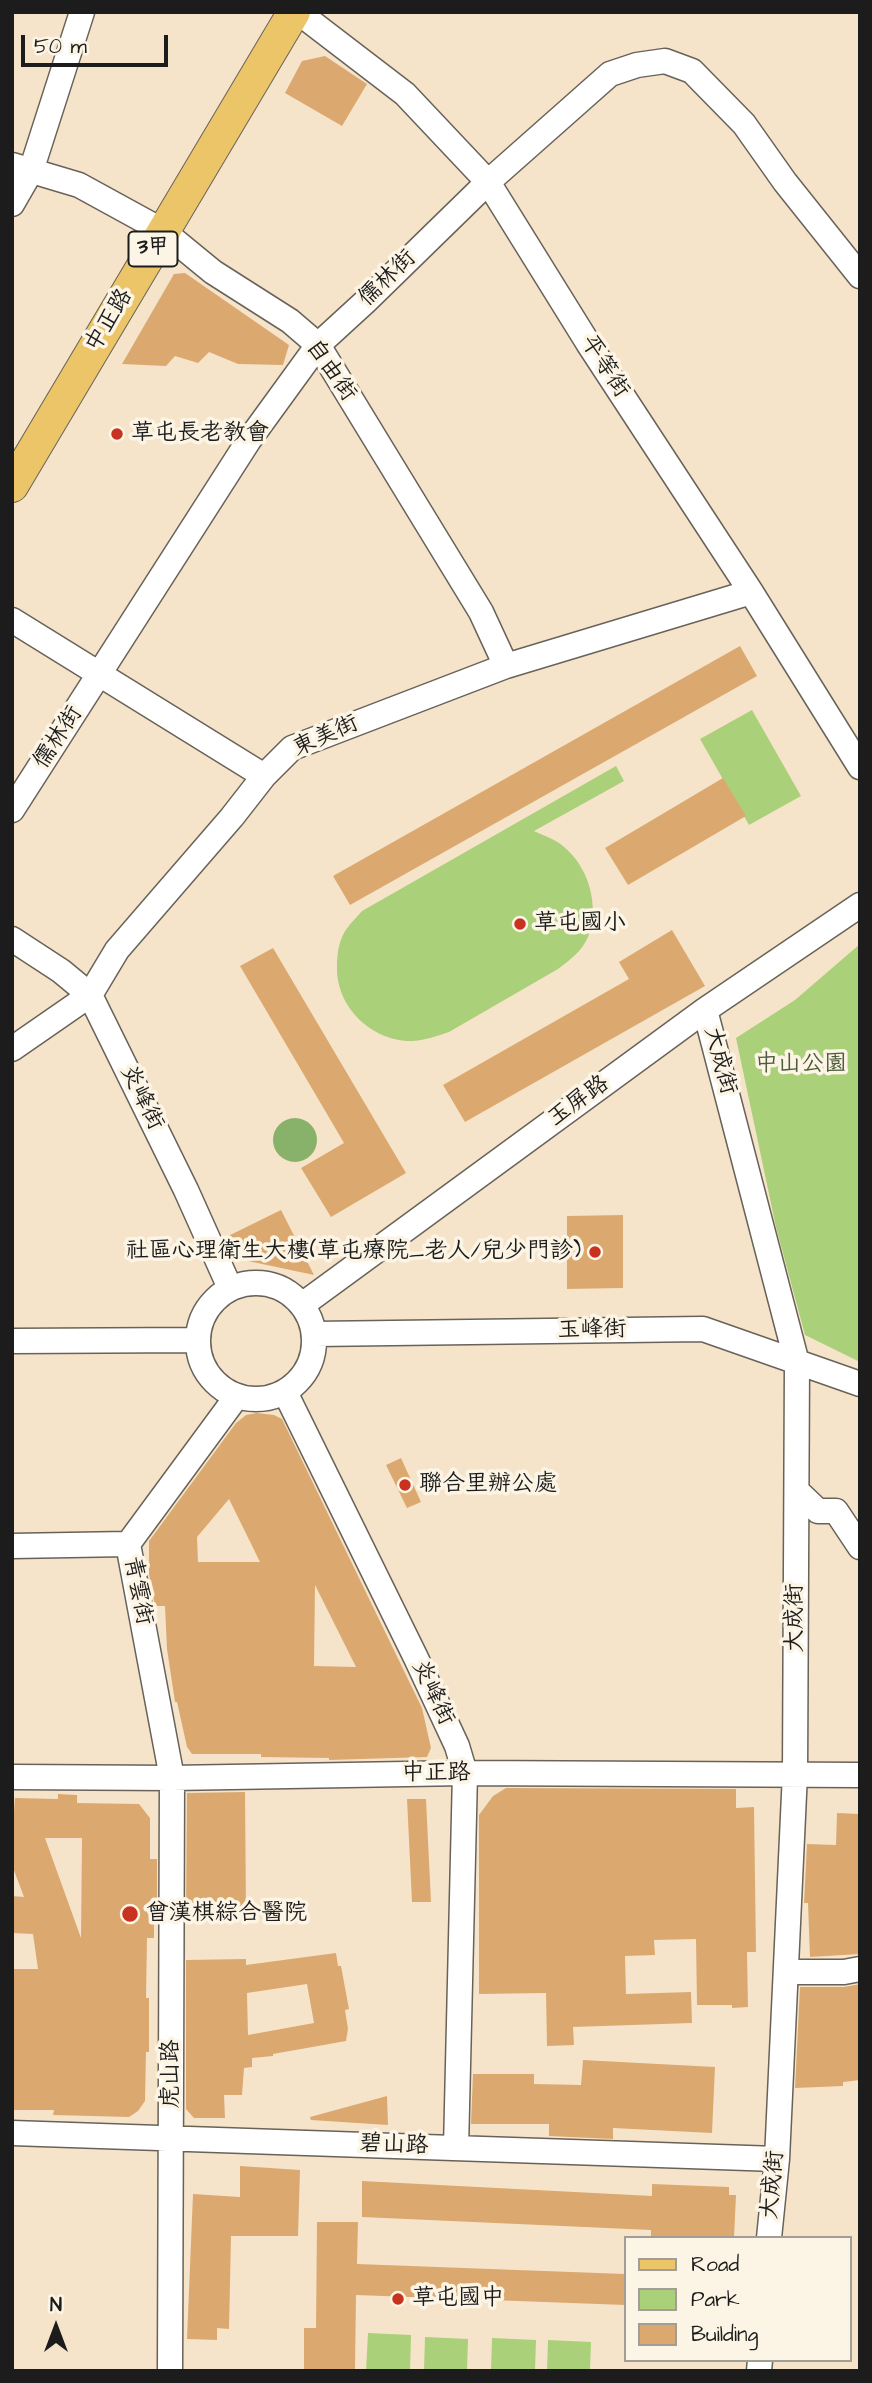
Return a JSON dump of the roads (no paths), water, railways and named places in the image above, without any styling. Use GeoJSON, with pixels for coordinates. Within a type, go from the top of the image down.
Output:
{"type":"FeatureCollection","features":[{"type":"Feature","properties":{"kind":"main road","name":"中正路"},"geometry":{"type":"LineString","coordinates":[[12,486],[296,12]]}},
{"type":"Feature","properties":{"kind":"street"},"geometry":{"type":"LineString","coordinates":[[12,204],[22,168],[82,12]]}},
{"type":"Feature","properties":{"kind":"street","name":"平等街"},"geometry":{"type":"LineString","coordinates":[[296,12],[405,94],[488,182],[860,767]]}},
{"type":"Feature","properties":{"kind":"street","name":"儒林街"},"geometry":{"type":"LineString","coordinates":[[12,810],[249,440],[318,345],[488,182],[610,74],[637,65],[665,61],[692,71],[744,124],[785,182],[860,276]]}},
{"type":"Feature","properties":{"kind":"street","name":"自由街"},"geometry":{"type":"LineString","coordinates":[[22,168],[79,185],[163,231],[213,272],[290,321],[318,345],[481,612],[506,666]]}},
{"type":"Feature","properties":{"kind":"street","name":"東美街"},"geometry":{"type":"LineString","coordinates":[[12,1049],[90,995],[117,950],[264,776],[292,748],[506,666],[751,592]]}},
{"type":"Feature","properties":{"kind":"street"},"geometry":{"type":"LineString","coordinates":[[12,620],[264,776]]}},
{"type":"Feature","properties":{"kind":"street","name":"玉屏路"},"geometry":{"type":"LineString","coordinates":[[302,1305],[705,1010],[860,905]]}},
{"type":"Feature","properties":{"kind":"street","name":"炎峰街"},"geometry":{"type":"LineString","coordinates":[[12,939],[61,971],[90,995],[186,1190],[230,1289]]}},
{"type":"Feature","properties":{"kind":"street","name":"大成街"},"geometry":{"type":"LineString","coordinates":[[705,1010],[797,1363],[795,1773],[776,2159],[769,2236]]}},
{"type":"Feature","properties":{"kind":"street"},"geometry":{"type":"LineString","coordinates":[[249,1283],[269,1284],[288,1292],[302,1305],[315,1334],[314,1351],[309,1367],[299,1381],[285,1392],[269,1398],[236,1396],[220,1387],[208,1374],[200,1357],[197,1339],[207,1309],[217,1297],[230,1289],[249,1283]]}},
{"type":"Feature","properties":{"kind":"street","name":"玉峰街"},"geometry":{"type":"LineString","coordinates":[[315,1334],[703,1329],[860,1384]]}},
{"type":"Feature","properties":{"kind":"street"},"geometry":{"type":"LineString","coordinates":[[12,1341],[197,1339]]}},
{"type":"Feature","properties":{"kind":"street","name":"炎峰街"},"geometry":{"type":"LineString","coordinates":[[285,1392],[416,1658],[457,1746],[465,1773],[456,2148]]}},
{"type":"Feature","properties":{"kind":"street","name":"青雲街"},"geometry":{"type":"LineString","coordinates":[[172,1778],[128,1544],[236,1396]]}},
{"type":"Feature","properties":{"kind":"street"},"geometry":{"type":"LineString","coordinates":[[797,1491],[818,1511],[836,1511],[860,1547]]}},
{"type":"Feature","properties":{"kind":"street"},"geometry":{"type":"LineString","coordinates":[[12,1546],[128,1544]]}},
{"type":"Feature","properties":{"kind":"street","name":"中正路"},"geometry":{"type":"LineString","coordinates":[[12,1777],[172,1778],[465,1773],[860,1775]]}},
{"type":"Feature","properties":{"kind":"street","name":"虎山路"},"geometry":{"type":"LineString","coordinates":[[170,2371],[172,1778]]}},
{"type":"Feature","properties":{"kind":"street"},"geometry":{"type":"LineString","coordinates":[[786,1972],[845,1972],[860,1969]]}},
{"type":"Feature","properties":{"kind":"street","name":"碧山路"},"geometry":{"type":"LineString","coordinates":[[12,2133],[776,2159]]}},
{"type":"Feature","properties":{"kind":"place","name":"草屯長老教會"},"geometry":{"type":"Point","coordinates":[117,434]}},
{"type":"Feature","properties":{"kind":"place","name":"草屯國小"},"geometry":{"type":"Point","coordinates":[520,924]}},
{"type":"Feature","properties":{"kind":"place","name":"社區心理衛生大樓(草屯療院_老人/兒少門診)"},"geometry":{"type":"Point","coordinates":[595,1252]}},
{"type":"Feature","properties":{"kind":"place","name":"聯合里辦公處"},"geometry":{"type":"Point","coordinates":[405,1485]}},
{"type":"Feature","properties":{"kind":"place","name":"曾漢棋綜合醫院"},"geometry":{"type":"Point","coordinates":[130,1914]}},
{"type":"Feature","properties":{"kind":"place","name":"草屯國中"},"geometry":{"type":"Point","coordinates":[398,2299]}},
{"type":"Feature","properties":{"kind":"park label","name":"中山公園"},"geometry":{"type":"Point","coordinates":[801,1065]}}]}
